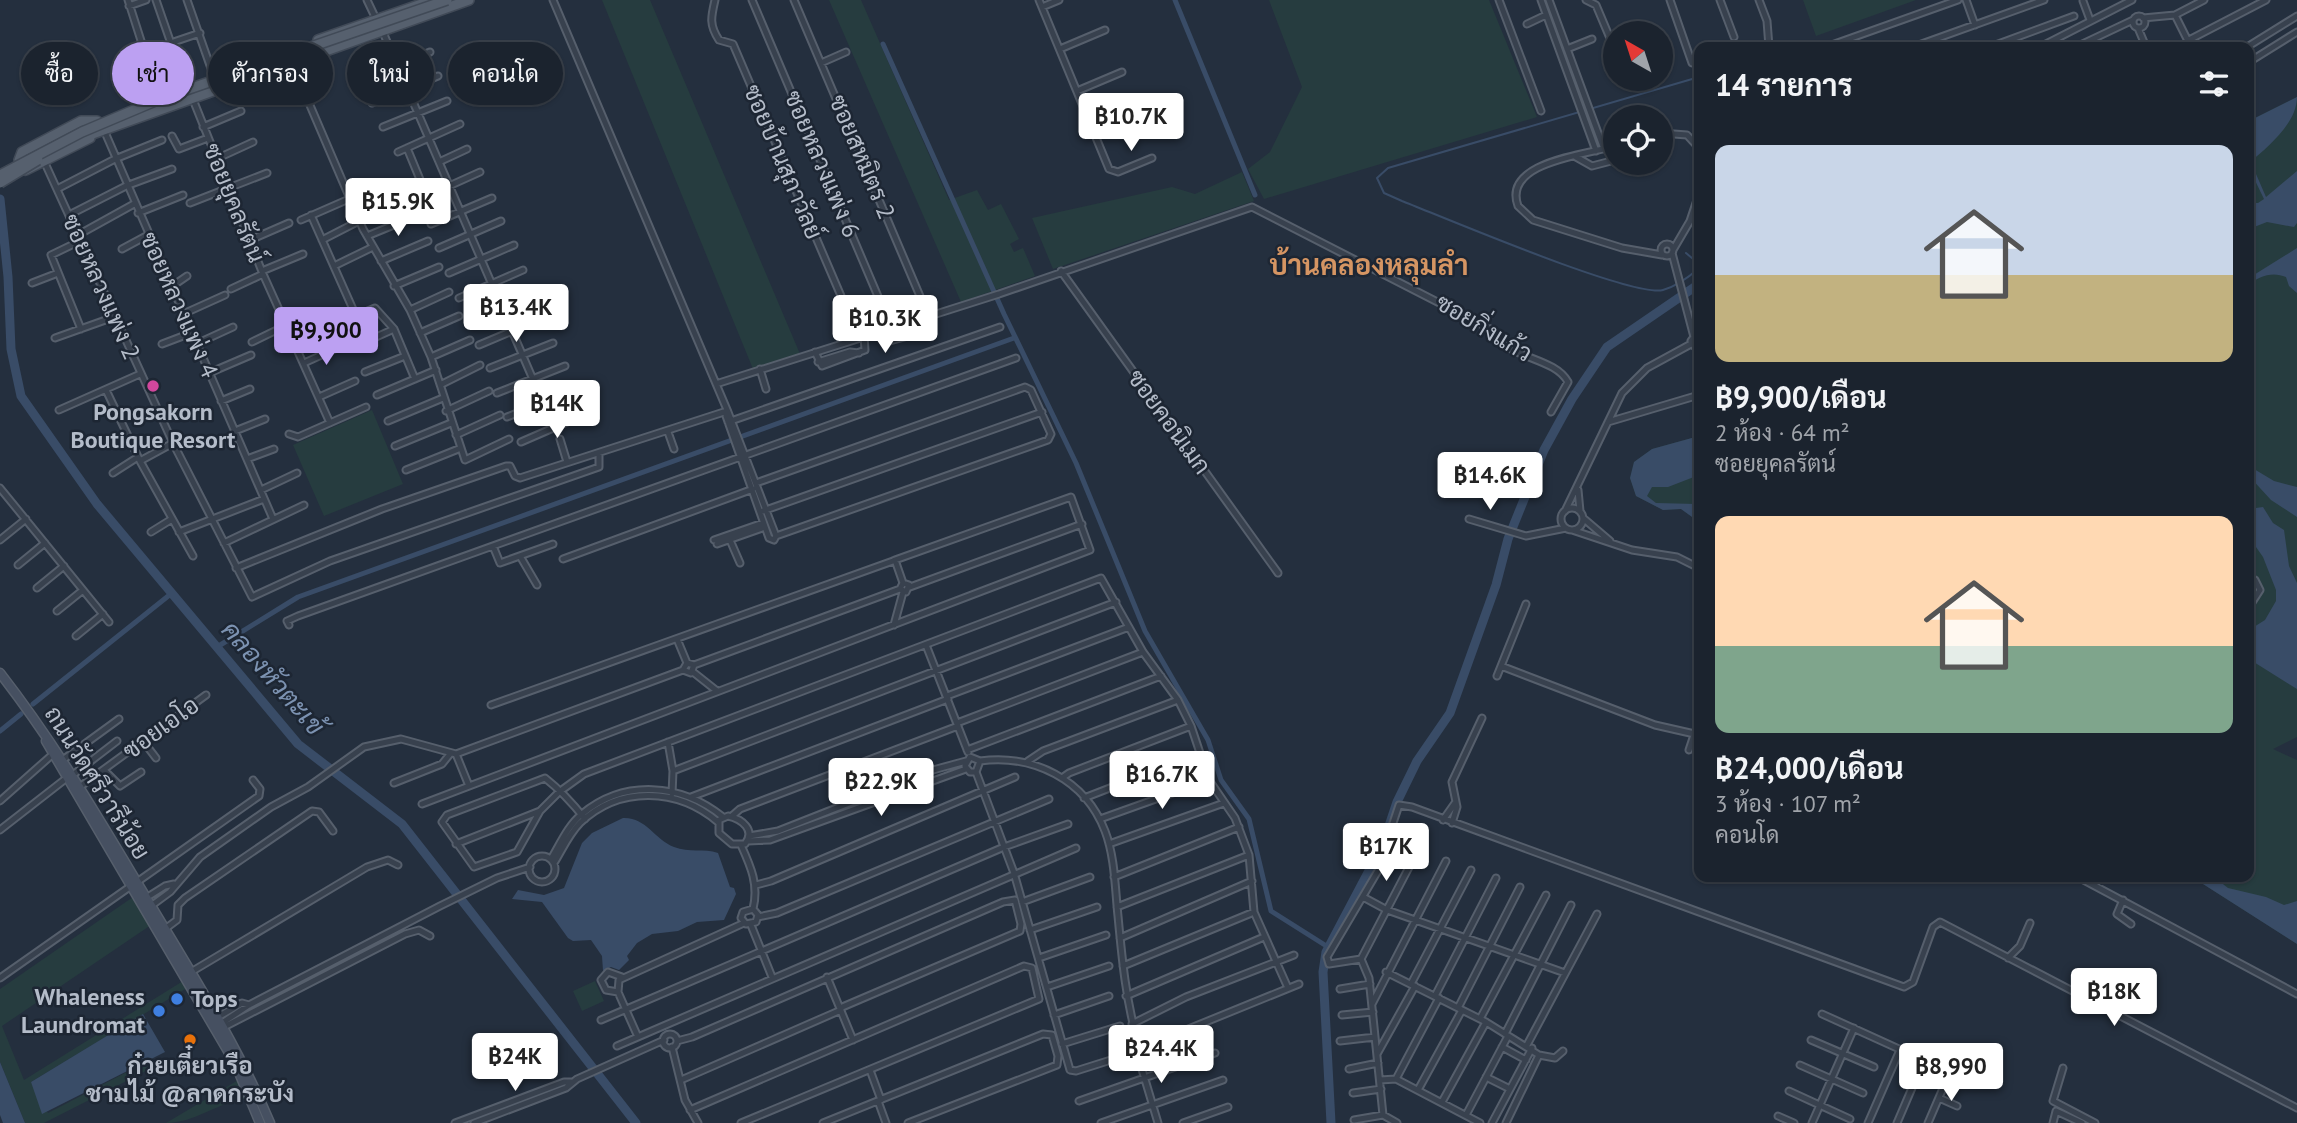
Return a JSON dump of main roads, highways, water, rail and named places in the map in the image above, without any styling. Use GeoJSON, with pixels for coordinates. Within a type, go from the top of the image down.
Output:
{"type":"FeatureCollection","features":[{"type":"Feature","properties":{"kind":"main road"},"geometry":{"type":"LineString","coordinates":[[0,177],[82,132],[160,99],[447,0]]}},
{"type":"Feature","properties":{"kind":"main road"},"geometry":{"type":"LineString","coordinates":[[101,126],[81,121],[18,154],[24,170],[159,97],[376,19],[456,0]]}},
{"type":"Feature","properties":{"kind":"main road"},"geometry":{"type":"LineString","coordinates":[[0,177],[82,133],[469,0]]}},
{"type":"Feature","properties":{"kind":"main road"},"geometry":{"type":"LineString","coordinates":[[0,177],[46,152],[115,121],[433,4]]}},
{"type":"Feature","properties":{"kind":"main road"},"geometry":{"type":"LineString","coordinates":[[0,673],[23,702]]}},
{"type":"Feature","properties":{"kind":"main road","name":"ถนนวัดศรีวารีน้อย"},"geometry":{"type":"LineString","coordinates":[[23,702],[53,754],[81,786],[134,884],[149,902],[191,972],[270,1123]]}},
{"type":"Feature","properties":{"kind":"main road","name":"ถนนวัดศรีวารีน้อย"},"geometry":{"type":"LineString","coordinates":[[23,702],[64,759],[71,776],[218,1023],[260,1123]]}},
{"type":"Feature","properties":{"kind":"water"},"geometry":{"type":"Polygon","coordinates":[[[2297,97],[2296,107],[2287,125],[2254,159],[2254,118],[2297,97]]]}},
{"type":"Feature","properties":{"kind":"water"},"geometry":{"type":"Polygon","coordinates":[[[2297,171],[2297,223],[2294,227],[2267,222],[2254,227],[2254,203],[2264,199],[2254,178],[2254,172],[2266,197],[2297,171]]]}},
{"type":"Feature","properties":{"kind":"water"},"geometry":{"type":"Polygon","coordinates":[[[2297,248],[2297,293],[2289,286],[2286,277],[2266,275],[2254,281],[2254,275],[2297,248]]]}},
{"type":"Feature","properties":{"kind":"water"},"geometry":{"type":"Polygon","coordinates":[[[1694,437],[1694,477],[1668,487],[1652,487],[1647,496],[1656,503],[1694,504],[1694,518],[1681,509],[1663,510],[1636,496],[1630,478],[1634,462],[1652,449],[1694,437]]]}},
{"type":"Feature","properties":{"kind":"water"},"geometry":{"type":"Polygon","coordinates":[[[2254,469],[2274,481],[2297,487],[2297,517],[2271,500],[2254,481],[2254,469]]]}},
{"type":"Feature","properties":{"kind":"water"},"geometry":{"type":"Polygon","coordinates":[[[2263,507],[2273,523],[2284,530],[2289,566],[2297,583],[2297,689],[2254,662],[2254,627],[2265,620],[2276,601],[2276,590],[2263,557],[2254,544],[2254,508],[2263,507]]]}},
{"type":"Feature","properties":{"kind":"water"},"geometry":{"type":"Polygon","coordinates":[[[623,818],[638,821],[674,847],[718,853],[730,887],[734,888],[736,894],[724,920],[697,922],[678,931],[652,934],[637,943],[627,956],[629,960],[619,970],[611,967],[603,971],[602,956],[591,940],[573,941],[568,938],[542,902],[512,899],[518,890],[544,895],[564,888],[582,843],[592,833],[623,818]]]}},
{"type":"Feature","properties":{"kind":"water"},"geometry":{"type":"Polygon","coordinates":[[[2200,882],[2220,882],[2228,888],[2266,897],[2284,905],[2297,901],[2297,944],[2200,882]]]}},
{"type":"Feature","properties":{"kind":"water"},"geometry":{"type":"Polygon","coordinates":[[[143,1014],[165,1052],[42,1114],[31,1082],[143,1014]]]}},
{"type":"Feature","properties":{"kind":"water"},"geometry":{"type":"Polygon","coordinates":[[[0,1062],[25,1123],[3,1123],[0,1115],[0,1062]]]}},
{"type":"Feature","properties":{"kind":"waterway"},"geometry":{"type":"LineString","coordinates":[[1175,0],[1255,195]]}},
{"type":"Feature","properties":{"kind":"waterway"},"geometry":{"type":"LineString","coordinates":[[883,44],[1004,314],[1076,463],[1145,631],[1208,740],[1221,780],[1249,819],[1271,911],[1328,947]]}},
{"type":"Feature","properties":{"kind":"waterway"},"geometry":{"type":"LineString","coordinates":[[1694,78],[1388,168],[1377,178],[1384,193],[1402,201],[1537,255],[1615,282],[1663,290],[1683,281],[1694,272]]}},
{"type":"Feature","properties":{"kind":"waterway","name":"คลองหัวตะเข้"},"geometry":{"type":"LineString","coordinates":[[0,199],[8,277],[11,349],[21,396],[97,504],[298,744],[402,824],[636,1123]]}},
{"type":"Feature","properties":{"kind":"waterway"},"geometry":{"type":"LineString","coordinates":[[1686,253],[1694,260]]}},
{"type":"Feature","properties":{"kind":"waterway"},"geometry":{"type":"LineString","coordinates":[[1331,1123],[1323,972],[1326,952],[1383,844],[1397,802],[1417,761],[1450,713],[1496,585],[1508,539],[1544,450],[1572,399],[1607,347],[1694,287]]}},
{"type":"Feature","properties":{"kind":"waterway"},"geometry":{"type":"LineString","coordinates":[[217,647],[298,597],[1014,338]]}},
{"type":"Feature","properties":{"kind":"waterway"},"geometry":{"type":"LineString","coordinates":[[33,704],[172,593]]}},
{"type":"Feature","properties":{"kind":"waterway"},"geometry":{"type":"LineString","coordinates":[[0,731],[21,714]]}},
{"type":"Feature","properties":{"kind":"place","name":"Pongsakorn Boutique Resort"},"geometry":{"type":"Point","coordinates":[153,386]}},
{"type":"Feature","properties":{"kind":"place","name":"Tops"},"geometry":{"type":"Point","coordinates":[177,999]}},
{"type":"Feature","properties":{"kind":"place","name":"Whaleness Laundromat"},"geometry":{"type":"Point","coordinates":[159,1011]}},
{"type":"Feature","properties":{"kind":"place","name":"ก๋วยเตี๋ยวเรือ ชามไม้ @ลาดกระบัง"},"geometry":{"type":"Point","coordinates":[190,1040]}},
{"type":"Feature","properties":{"kind":"district","name":"บ้านคลองหลุมลำ"},"geometry":{"type":"Point","coordinates":[1369,265]}}]}
